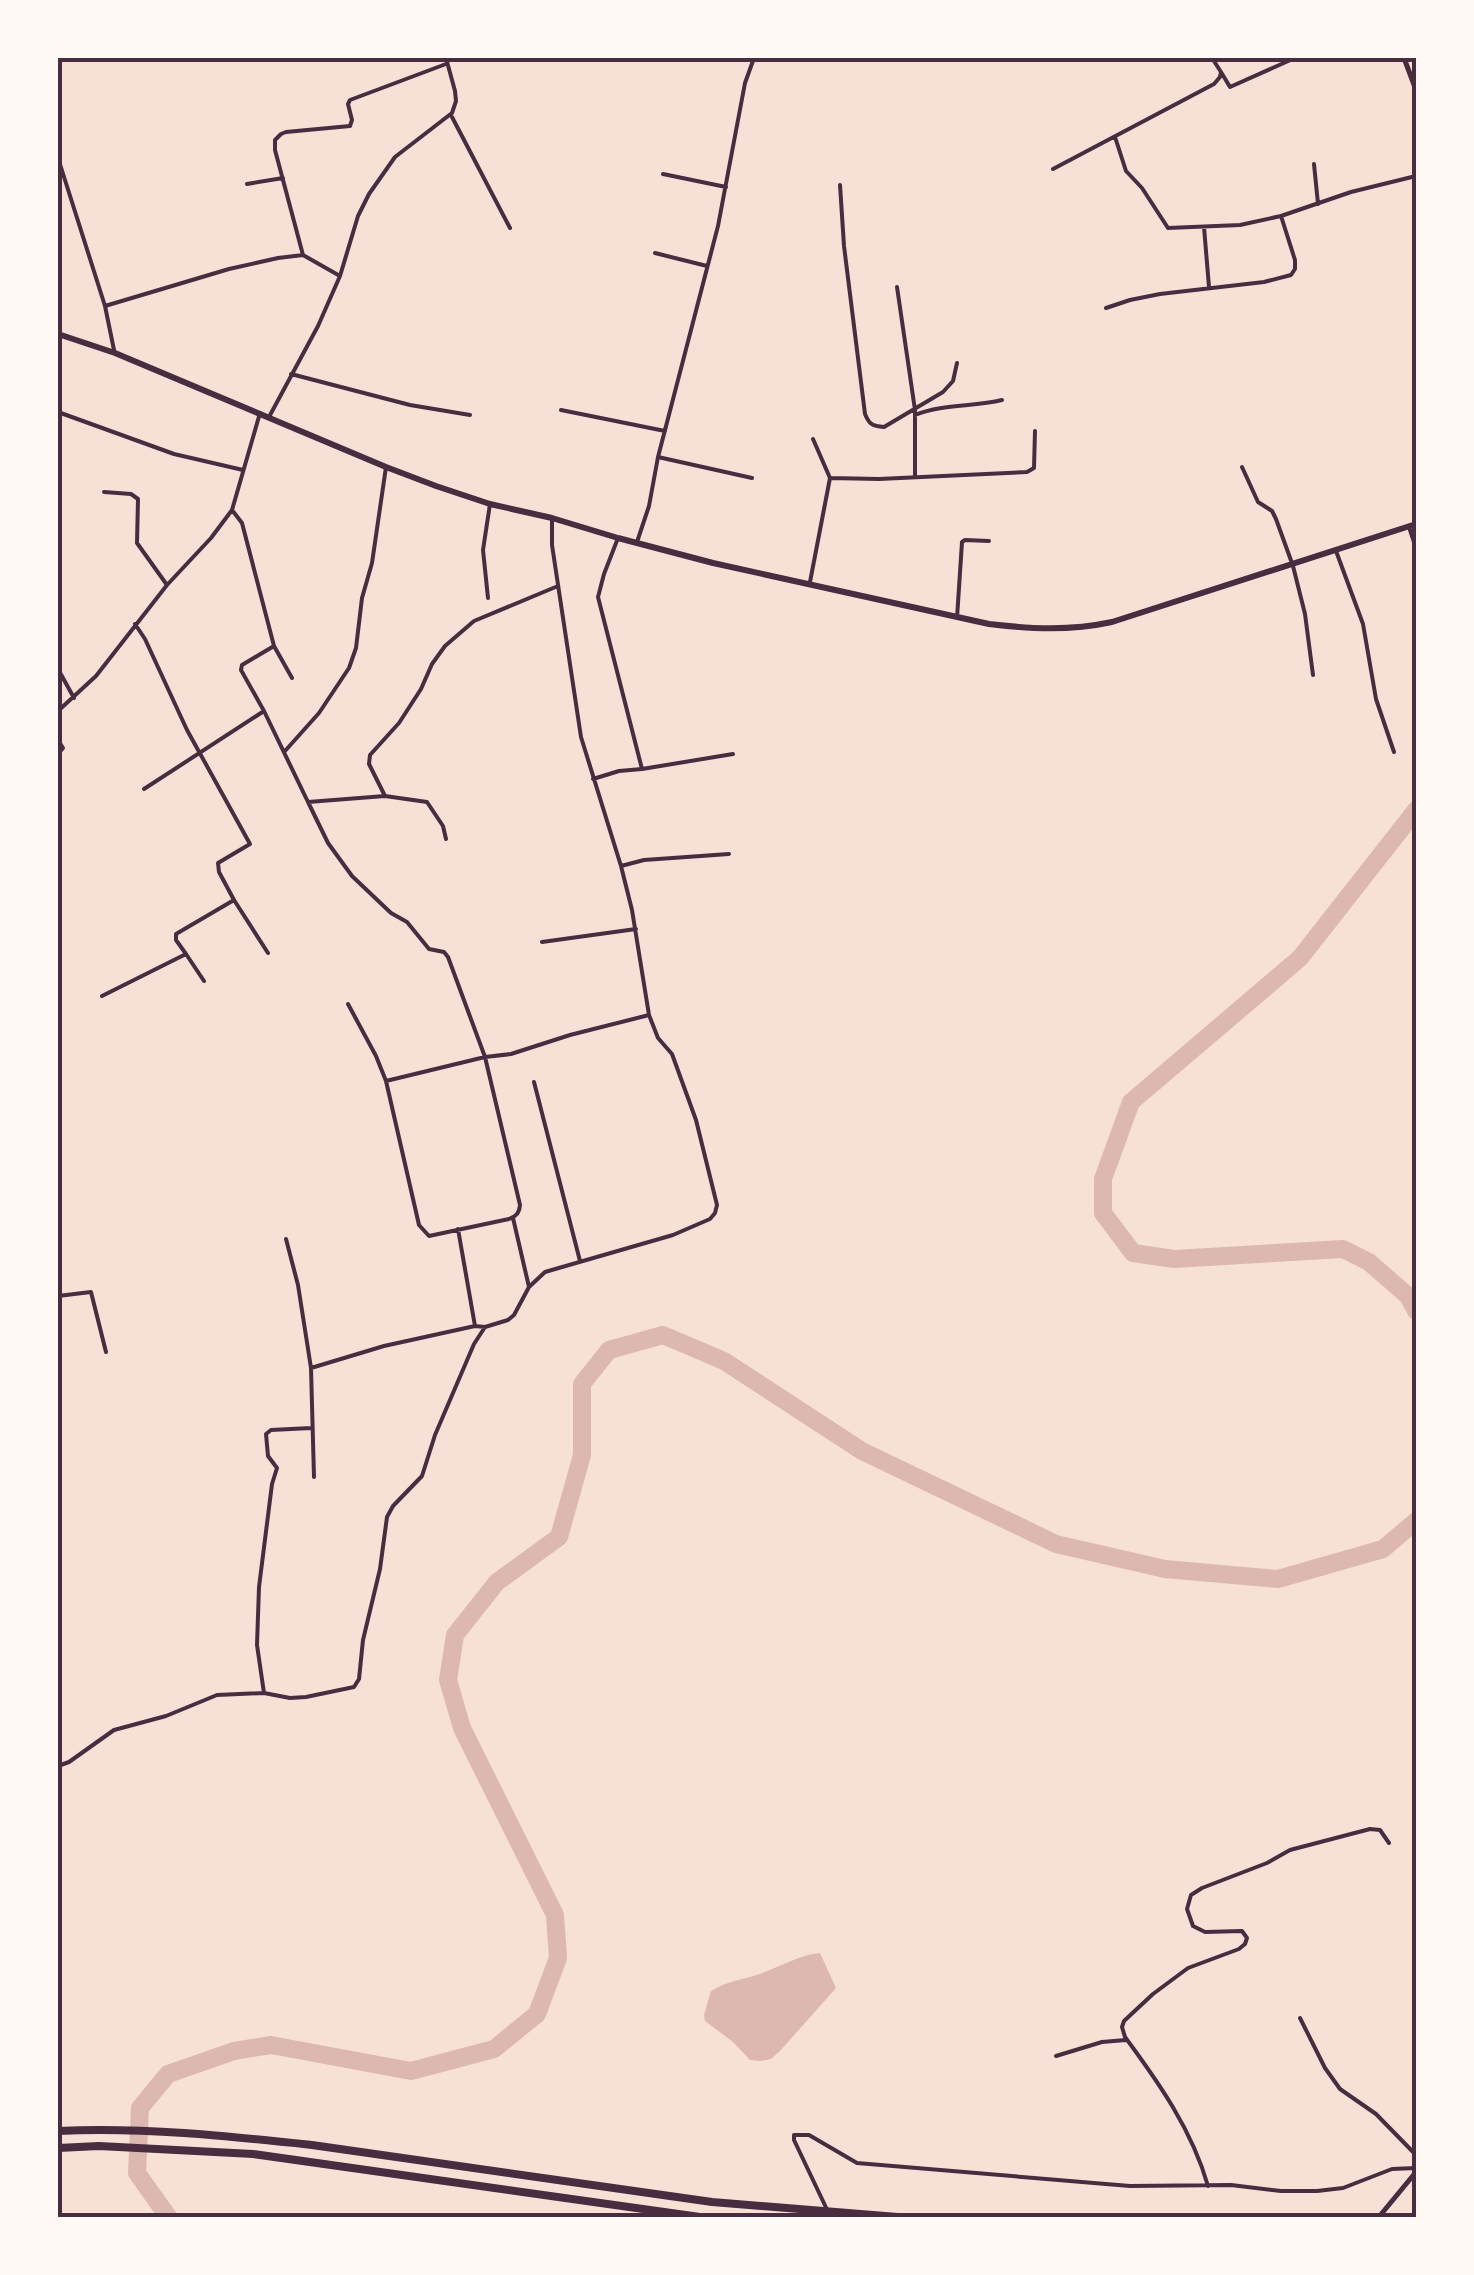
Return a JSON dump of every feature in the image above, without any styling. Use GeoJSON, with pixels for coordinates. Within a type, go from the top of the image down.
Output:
{"type":"FeatureCollection","features":[{"type":"Feature","properties":{"kind":"highway"},"geometry":{"type":"LineString","coordinates":[[58,334],[114,352],[386,467],[490,504],[713,562],[957,618],[1036,629],[1092,626],[1143,614],[1413,526]]}},
{"type":"Feature","properties":{"kind":"highway"},"geometry":{"type":"LineString","coordinates":[[58,2131],[166,2130],[312,2145],[712,2202],[910,2218]]}},
{"type":"Feature","properties":{"kind":"highway"},"geometry":{"type":"LineString","coordinates":[[58,2148],[165,2148],[253,2154],[708,2218]]}},
{"type":"Feature","properties":{"kind":"street"},"geometry":{"type":"LineString","coordinates":[[638,542],[708,266],[745,83],[754,58]]}},
{"type":"Feature","properties":{"kind":"street"},"geometry":{"type":"LineString","coordinates":[[1212,58],[1230,87],[1295,58]]}},
{"type":"Feature","properties":{"kind":"street"},"geometry":{"type":"LineString","coordinates":[[1404,58],[1416,90]]}},
{"type":"Feature","properties":{"kind":"street"},"geometry":{"type":"LineString","coordinates":[[269,417],[318,326],[340,276],[358,216],[383,173],[413,142],[451,116],[456,91],[447,60],[352,99],[348,104],[350,126],[281,134],[274,144],[303,255]]}},
{"type":"Feature","properties":{"kind":"street"},"geometry":{"type":"LineString","coordinates":[[1053,169],[1214,84],[1221,72]]}},
{"type":"Feature","properties":{"kind":"street"},"geometry":{"type":"LineString","coordinates":[[451,116],[510,228]]}},
{"type":"Feature","properties":{"kind":"street"},"geometry":{"type":"LineString","coordinates":[[1115,136],[1126,171],[1168,228],[1240,225],[1416,176]]}},
{"type":"Feature","properties":{"kind":"street"},"geometry":{"type":"LineString","coordinates":[[58,158],[105,306],[114,352]]}},
{"type":"Feature","properties":{"kind":"street"},"geometry":{"type":"LineString","coordinates":[[1314,164],[1318,204]]}},
{"type":"Feature","properties":{"kind":"street"},"geometry":{"type":"LineString","coordinates":[[663,174],[726,186]]}},
{"type":"Feature","properties":{"kind":"street"},"geometry":{"type":"LineString","coordinates":[[247,184],[282,178]]}},
{"type":"Feature","properties":{"kind":"street"},"geometry":{"type":"LineString","coordinates":[[840,184],[844,246],[868,423],[884,427],[915,412],[950,386],[956,363]]}},
{"type":"Feature","properties":{"kind":"street"},"geometry":{"type":"LineString","coordinates":[[1106,308],[1130,300],[1290,275],[1295,260],[1281,216]]}},
{"type":"Feature","properties":{"kind":"street"},"geometry":{"type":"LineString","coordinates":[[1204,226],[1209,288]]}},
{"type":"Feature","properties":{"kind":"street"},"geometry":{"type":"LineString","coordinates":[[655,253],[708,266]]}},
{"type":"Feature","properties":{"kind":"street"},"geometry":{"type":"LineString","coordinates":[[105,306],[216,272],[278,258],[303,255],[340,276]]}},
{"type":"Feature","properties":{"kind":"street"},"geometry":{"type":"LineString","coordinates":[[897,287],[915,412],[915,478]]}},
{"type":"Feature","properties":{"kind":"street"},"geometry":{"type":"LineString","coordinates":[[291,374],[410,405],[470,415]]}},
{"type":"Feature","properties":{"kind":"street"},"geometry":{"type":"LineString","coordinates":[[915,412],[1002,400]]}},
{"type":"Feature","properties":{"kind":"street"},"geometry":{"type":"LineString","coordinates":[[560,410],[665,432]]}},
{"type":"Feature","properties":{"kind":"street"},"geometry":{"type":"LineString","coordinates":[[58,412],[174,454],[243,470]]}},
{"type":"Feature","properties":{"kind":"street"},"geometry":{"type":"LineString","coordinates":[[58,711],[112,658],[167,585],[212,538],[232,510],[260,413]]}},
{"type":"Feature","properties":{"kind":"street"},"geometry":{"type":"LineString","coordinates":[[830,478],[1032,471],[1035,431]]}},
{"type":"Feature","properties":{"kind":"street"},"geometry":{"type":"LineString","coordinates":[[810,583],[830,478],[813,438]]}},
{"type":"Feature","properties":{"kind":"street"},"geometry":{"type":"LineString","coordinates":[[658,457],[752,478]]}},
{"type":"Feature","properties":{"kind":"street"},"geometry":{"type":"LineString","coordinates":[[284,751],[319,713],[349,668],[372,563],[386,467]]}},
{"type":"Feature","properties":{"kind":"street"},"geometry":{"type":"LineString","coordinates":[[1242,467],[1258,502],[1276,519],[1293,566],[1305,614],[1313,676]]}},
{"type":"Feature","properties":{"kind":"street"},"geometry":{"type":"LineString","coordinates":[[104,492],[131,494],[138,499],[137,542],[167,585]]}},
{"type":"Feature","properties":{"kind":"street"},"geometry":{"type":"LineString","coordinates":[[488,598],[483,550],[490,504]]}},
{"type":"Feature","properties":{"kind":"street"},"geometry":{"type":"LineString","coordinates":[[232,510],[242,524],[274,646],[292,678]]}},
{"type":"Feature","properties":{"kind":"street"},"geometry":{"type":"LineString","coordinates":[[311,1368],[384,1346],[508,1320],[529,1287],[545,1272],[673,1235],[715,1213],[712,1180],[696,1120],[672,1054],[658,1038],[649,1014],[636,929],[621,866],[578,724],[552,545],[552,518]]}},
{"type":"Feature","properties":{"kind":"street"},"geometry":{"type":"LineString","coordinates":[[1413,526],[1416,548]]}},
{"type":"Feature","properties":{"kind":"street"},"geometry":{"type":"LineString","coordinates":[[618,538],[598,598],[642,769]]}},
{"type":"Feature","properties":{"kind":"street"},"geometry":{"type":"LineString","coordinates":[[957,618],[962,542],[989,540]]}},
{"type":"Feature","properties":{"kind":"street"},"geometry":{"type":"LineString","coordinates":[[1336,551],[1363,624],[1376,699],[1394,752]]}},
{"type":"Feature","properties":{"kind":"street"},"geometry":{"type":"LineString","coordinates":[[385,796],[368,759],[399,724],[445,646],[474,621],[558,586]]}},
{"type":"Feature","properties":{"kind":"street"},"geometry":{"type":"LineString","coordinates":[[136,624],[188,730],[250,842],[217,864],[234,900],[268,953]]}},
{"type":"Feature","properties":{"kind":"street"},"geometry":{"type":"LineString","coordinates":[[274,646],[241,668],[328,844],[352,876],[391,913],[407,922],[429,949],[444,952],[448,957],[485,1057],[520,1205],[512,1217],[428,1236],[422,1231],[386,1081],[348,1004]]}},
{"type":"Feature","properties":{"kind":"street"},"geometry":{"type":"LineString","coordinates":[[58,669],[74,698]]}},
{"type":"Feature","properties":{"kind":"street"},"geometry":{"type":"LineString","coordinates":[[144,789],[264,711]]}},
{"type":"Feature","properties":{"kind":"street"},"geometry":{"type":"LineString","coordinates":[[58,740],[63,748],[58,754]]}},
{"type":"Feature","properties":{"kind":"street"},"geometry":{"type":"LineString","coordinates":[[592,779],[619,771],[733,754]]}},
{"type":"Feature","properties":{"kind":"street"},"geometry":{"type":"LineString","coordinates":[[308,802],[385,796],[430,804],[446,839]]}},
{"type":"Feature","properties":{"kind":"street"},"geometry":{"type":"LineString","coordinates":[[621,866],[644,860],[729,854]]}},
{"type":"Feature","properties":{"kind":"street"},"geometry":{"type":"LineString","coordinates":[[204,981],[176,940],[176,934],[234,900]]}},
{"type":"Feature","properties":{"kind":"street"},"geometry":{"type":"LineString","coordinates":[[542,942],[636,929]]}},
{"type":"Feature","properties":{"kind":"street"},"geometry":{"type":"LineString","coordinates":[[102,996],[186,954]]}},
{"type":"Feature","properties":{"kind":"street"},"geometry":{"type":"LineString","coordinates":[[386,1081],[511,1054],[649,1014]]}},
{"type":"Feature","properties":{"kind":"street"},"geometry":{"type":"LineString","coordinates":[[534,1082],[580,1261]]}},
{"type":"Feature","properties":{"kind":"street"},"geometry":{"type":"LineString","coordinates":[[512,1217],[529,1287]]}},
{"type":"Feature","properties":{"kind":"street"},"geometry":{"type":"LineString","coordinates":[[458,1230],[475,1326]]}},
{"type":"Feature","properties":{"kind":"street"},"geometry":{"type":"LineString","coordinates":[[286,1239],[298,1285],[311,1368],[314,1477]]}},
{"type":"Feature","properties":{"kind":"street"},"geometry":{"type":"LineString","coordinates":[[58,1296],[91,1292],[106,1352]]}},
{"type":"Feature","properties":{"kind":"street"},"geometry":{"type":"LineString","coordinates":[[58,1766],[70,1762],[114,1730],[166,1716],[218,1695],[238,1692],[306,1697],[358,1683],[362,1640],[380,1569],[387,1517],[392,1506],[422,1476],[435,1435],[485,1327]]}},
{"type":"Feature","properties":{"kind":"street"},"geometry":{"type":"LineString","coordinates":[[264,1693],[257,1646],[260,1587],[277,1468],[268,1456],[266,1434],[271,1430],[311,1428]]}},
{"type":"Feature","properties":{"kind":"street"},"geometry":{"type":"LineString","coordinates":[[1208,2186],[1178,2114],[1126,2040],[1124,2021],[1188,1968],[1238,1949],[1247,1941],[1246,1934],[1238,1930],[1205,1932],[1193,1926],[1187,1909],[1191,1895],[1267,1864],[1290,1850],[1376,1828],[1388,1843]]}},
{"type":"Feature","properties":{"kind":"street"},"geometry":{"type":"LineString","coordinates":[[1300,2018],[1340,2089],[1376,2114],[1416,2154]]}},
{"type":"Feature","properties":{"kind":"street"},"geometry":{"type":"LineString","coordinates":[[1056,2056],[1102,2042],[1126,2040]]}},
{"type":"Feature","properties":{"kind":"street"},"geometry":{"type":"LineString","coordinates":[[830,2218],[794,2135],[809,2135],[857,2162],[889,2167],[1130,2186],[1232,2185],[1281,2191],[1343,2188],[1392,2170],[1416,2170]]}},
{"type":"Feature","properties":{"kind":"street"},"geometry":{"type":"LineString","coordinates":[[1378,2218],[1416,2170]]}},
{"type":"Feature","properties":{"kind":"shaded area"},"geometry":{"type":"Polygon","coordinates":[[[820,1953],[836,1988],[771,2059],[750,2060],[705,2021],[711,1991],[820,1953]]]}},
{"type":"Feature","properties":{"kind":"waterway"},"geometry":{"type":"LineString","coordinates":[[1416,810],[1300,958],[1131,1102],[1103,1179],[1103,1213],[1133,1253],[1174,1259],[1343,1249],[1369,1262],[1408,1296],[1416,1311]]}},
{"type":"Feature","properties":{"kind":"waterway"},"geometry":{"type":"LineString","coordinates":[[169,2218],[137,2173],[140,2108],[168,2074],[234,2051],[271,2045],[411,2071],[494,2049],[537,2014],[558,1958],[555,1915],[462,1728],[448,1680],[455,1635],[497,1582],[559,1537],[582,1455],[582,1384],[609,1350],[663,1335],[724,1361],[862,1451],[1056,1544],[1165,1569],[1278,1579],[1383,1549],[1416,1521]]}}]}
